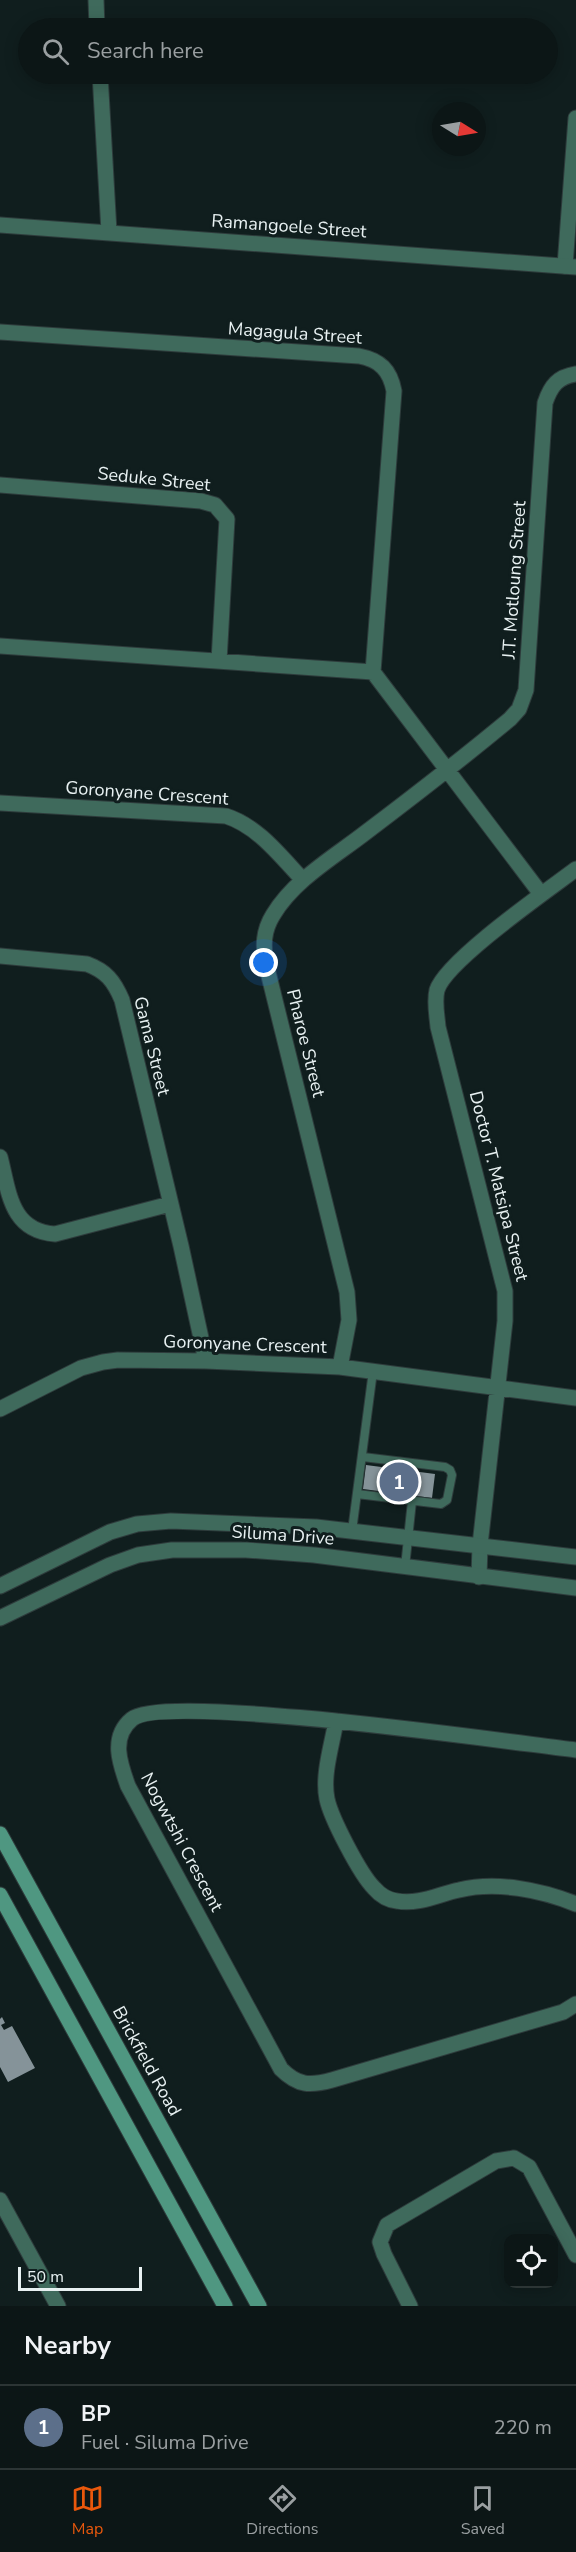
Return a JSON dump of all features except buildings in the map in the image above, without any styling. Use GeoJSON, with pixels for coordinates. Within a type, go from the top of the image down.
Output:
{"type":"FeatureCollection","features":[{"type":"Feature","properties":{"kind":"main road","name":"Brickfield Road"},"geometry":{"type":"LineString","coordinates":[[0,1834],[259,2306]]}},
{"type":"Feature","properties":{"kind":"main road"},"geometry":{"type":"LineString","coordinates":[[0,1895],[225,2306]]}},
{"type":"Feature","properties":{"kind":"street"},"geometry":{"type":"LineString","coordinates":[[96,0],[97,18]]}},
{"type":"Feature","properties":{"kind":"street"},"geometry":{"type":"LineString","coordinates":[[101,84],[109,232]]}},
{"type":"Feature","properties":{"kind":"street"},"geometry":{"type":"LineString","coordinates":[[570,266],[576,118]]}},
{"type":"Feature","properties":{"kind":"street","name":"Ramangoele Street"},"geometry":{"type":"LineString","coordinates":[[0,225],[570,266]]}},
{"type":"Feature","properties":{"kind":"street","name":"Magagula Street"},"geometry":{"type":"LineString","coordinates":[[0,332],[359,356],[378,362],[384,367],[389,374],[394,391],[373,672]]}},
{"type":"Feature","properties":{"kind":"street","name":"J.T. Motloung Street"},"geometry":{"type":"LineString","coordinates":[[446,771],[510,719],[516,713],[524,697],[545,403],[556,381],[564,376],[576,374]]}},
{"type":"Feature","properties":{"kind":"street","name":"Seduke Street"},"geometry":{"type":"LineString","coordinates":[[0,485],[201,501],[220,508],[227,519],[219,661]]}},
{"type":"Feature","properties":{"kind":"street"},"geometry":{"type":"LineString","coordinates":[[0,646],[373,672],[541,894]]}},
{"type":"Feature","properties":{"kind":"street","name":"Pharoe Street"},"geometry":{"type":"LineString","coordinates":[[340,1367],[349,1320],[347,1292],[264,949],[264,938],[273,915],[303,880],[446,771]]}},
{"type":"Feature","properties":{"kind":"street","name":"Goronyane Crescent"},"geometry":{"type":"LineString","coordinates":[[0,803],[226,816],[257,833],[303,880]]}},
{"type":"Feature","properties":{"kind":"street","name":"Doctor T. Matsipa Street"},"geometry":{"type":"LineString","coordinates":[[479,1577],[480,1545],[505,1321],[505,1291],[438,1027],[437,991],[445,976],[467,954],[541,894],[576,869]]}},
{"type":"Feature","properties":{"kind":"street","name":"Gama Street"},"geometry":{"type":"LineString","coordinates":[[0,957],[87,964],[100,969],[116,986],[122,1000],[206,1361]]}},
{"type":"Feature","properties":{"kind":"street"},"geometry":{"type":"LineString","coordinates":[[0,1157],[16,1214],[33,1229],[43,1233],[54,1234],[170,1204]]}},
{"type":"Feature","properties":{"kind":"street","name":"Goronyane Crescent"},"geometry":{"type":"LineString","coordinates":[[0,1409],[92,1364],[118,1360],[340,1367],[576,1398]]}},
{"type":"Feature","properties":{"kind":"street","name":"Siluma Drive"},"geometry":{"type":"LineString","coordinates":[[0,1586],[110,1532],[137,1524],[171,1521],[279,1524],[576,1557]]}},
{"type":"Feature","properties":{"kind":"street","name":"Siluma Drive"},"geometry":{"type":"LineString","coordinates":[[0,1618],[110,1565],[153,1552],[183,1550],[275,1552],[576,1588]]}},
{"type":"Feature","properties":{"kind":"street","name":"Nogwtshi Crescent"},"geometry":{"type":"LineString","coordinates":[[576,1750],[336,1721],[239,1713],[151,1713],[132,1718],[122,1730],[118,1742],[118,1755],[128,1786],[281,2069],[297,2083],[306,2085],[319,2083],[563,2012],[576,2004]]}},
{"type":"Feature","properties":{"kind":"street"},"geometry":{"type":"LineString","coordinates":[[336,1721],[328,1772],[327,1798],[366,1878],[384,1897],[395,1901],[421,1901],[458,1890],[488,1886],[555,1896],[576,1904]]}},
{"type":"Feature","properties":{"kind":"street"},"geometry":{"type":"LineString","coordinates":[[410,2306],[395,2279],[380,2242],[387,2225],[496,2161],[514,2158],[529,2167],[576,2255]]}},
{"type":"Feature","properties":{"kind":"street"},"geometry":{"type":"LineString","coordinates":[[0,2200],[58,2306]]}},
{"type":"Feature","properties":{"kind":"lane"},"geometry":{"type":"LineString","coordinates":[[352,1532],[373,1371]]}},
{"type":"Feature","properties":{"kind":"lane"},"geometry":{"type":"LineString","coordinates":[[357,1494],[441,1504],[446,1502],[452,1475],[445,1467],[363,1457]]}},
{"type":"Feature","properties":{"kind":"lane"},"geometry":{"type":"LineString","coordinates":[[405,1568],[412,1501]]}},
{"type":"Feature","properties":{"kind":"place","name":"BP"},"geometry":{"type":"Point","coordinates":[399,1482]}}]}
